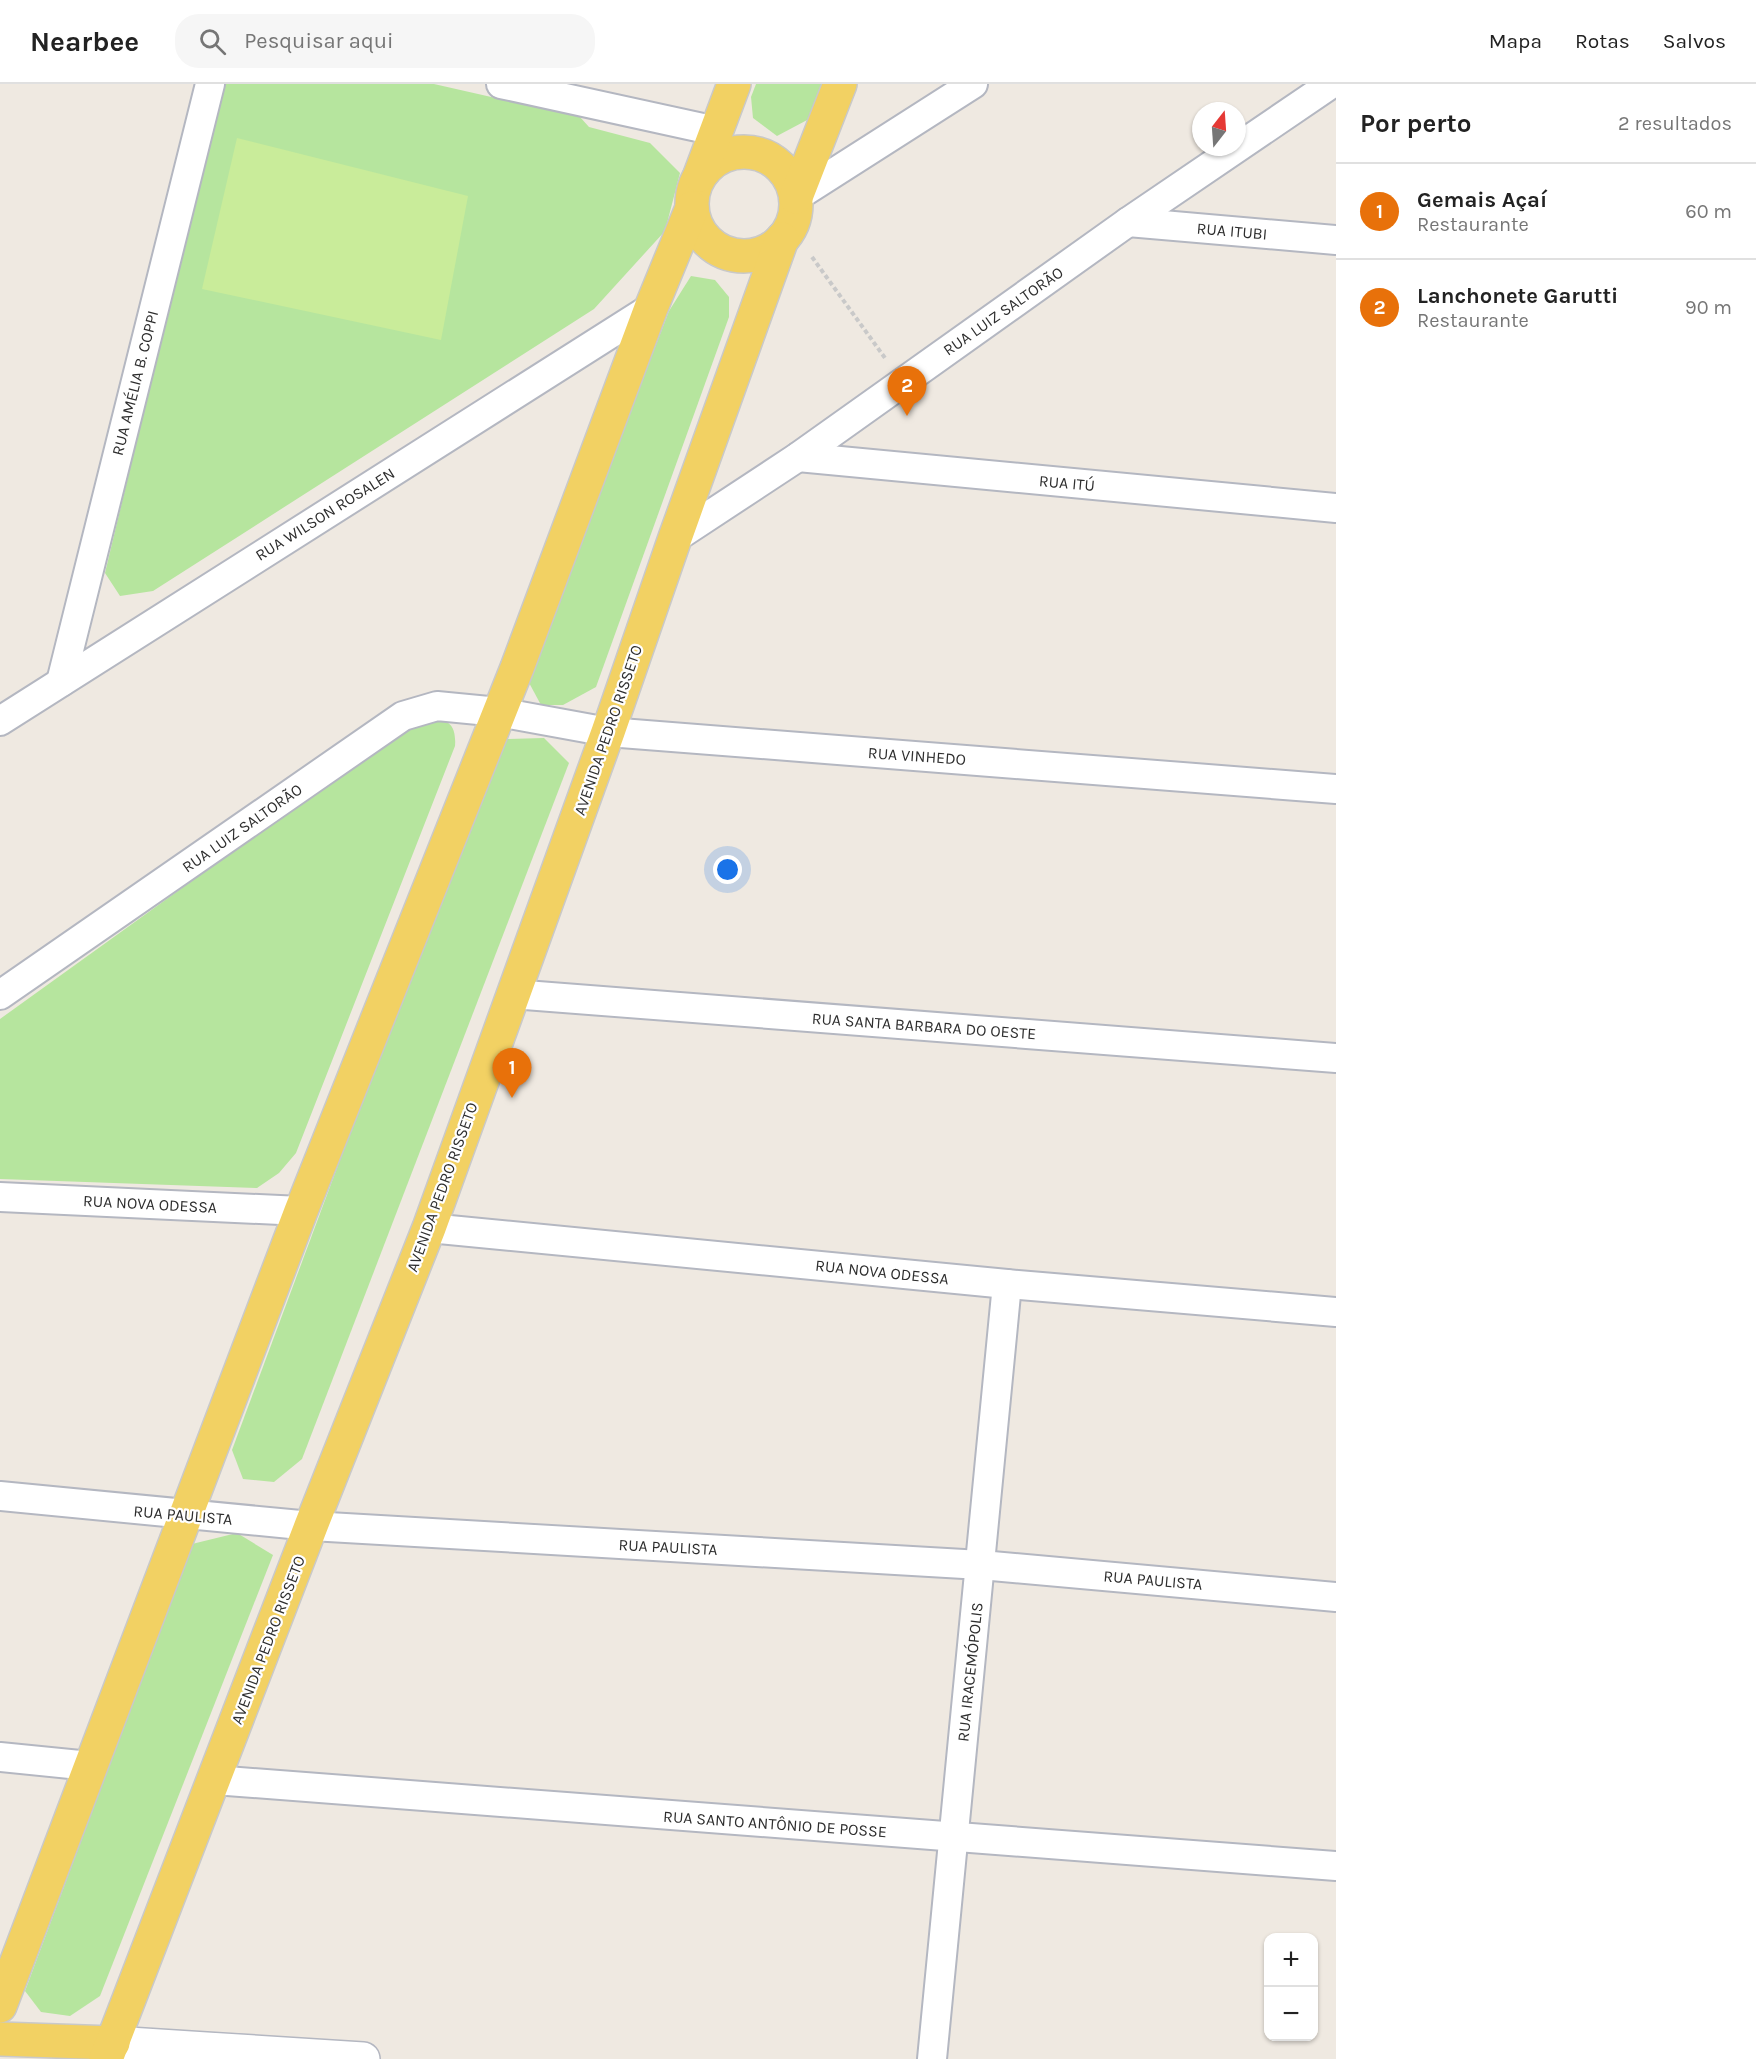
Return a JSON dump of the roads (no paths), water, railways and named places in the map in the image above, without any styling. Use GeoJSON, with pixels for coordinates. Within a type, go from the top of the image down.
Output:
{"type":"FeatureCollection","features":[{"type":"Feature","properties":{"kind":"main road"},"geometry":{"type":"LineString","coordinates":[[700,175],[710,164],[724,155],[739,152],[756,153],[770,159],[782,169],[792,182],[790,221],[771,249],[741,256],[727,253],[713,246],[695,223],[692,208],[693,191],[734,84]]}},
{"type":"Feature","properties":{"kind":"main road","name":"AVENIDA PEDRO RISSETO"},"geometry":{"type":"LineString","coordinates":[[110,2051],[311,1526],[429,1228],[840,84]]}},
{"type":"Feature","properties":{"kind":"main road"},"geometry":{"type":"LineString","coordinates":[[0,2006],[301,1211],[499,712],[651,308],[692,208]]}},
{"type":"Feature","properties":{"kind":"main road"},"geometry":{"type":"LineString","coordinates":[[0,2039],[110,2051]]}},
{"type":"Feature","properties":{"kind":"street","name":"RUA AMÉLIA B. COPPI"},"geometry":{"type":"LineString","coordinates":[[61,682],[210,84]]}},
{"type":"Feature","properties":{"kind":"street"},"geometry":{"type":"LineString","coordinates":[[501,84],[716,131]]}},
{"type":"Feature","properties":{"kind":"street"},"geometry":{"type":"LineString","coordinates":[[790,221],[973,84]]}},
{"type":"Feature","properties":{"kind":"street","name":"RUA LUIZ SALTORÃO"},"geometry":{"type":"LineString","coordinates":[[675,538],[798,457],[1128,222],[1330,84]]}},
{"type":"Feature","properties":{"kind":"street","name":"RUA ITUBI"},"geometry":{"type":"LineString","coordinates":[[1128,222],[1336,240]]}},
{"type":"Feature","properties":{"kind":"street","name":"RUA WILSON ROSALEN"},"geometry":{"type":"LineString","coordinates":[[0,721],[651,308]]}},
{"type":"Feature","properties":{"kind":"street","name":"RUA ITÚ"},"geometry":{"type":"LineString","coordinates":[[798,457],[1336,508]]}},
{"type":"Feature","properties":{"kind":"street","name":"RUA LUIZ SALTORÃO"},"geometry":{"type":"LineString","coordinates":[[0,995],[403,716],[437,706],[499,712]]}},
{"type":"Feature","properties":{"kind":"street","name":"RUA VINHEDO"},"geometry":{"type":"LineString","coordinates":[[499,712],[608,732],[1336,789]]}},
{"type":"Feature","properties":{"kind":"street","name":"RUA SANTA BARBARA DO OESTE"},"geometry":{"type":"LineString","coordinates":[[512,994],[1336,1058]]}},
{"type":"Feature","properties":{"kind":"street","name":"RUA NOVA ODESSA"},"geometry":{"type":"LineString","coordinates":[[0,1197],[301,1211]]}},
{"type":"Feature","properties":{"kind":"street","name":"RUA NOVA ODESSA"},"geometry":{"type":"LineString","coordinates":[[429,1228],[1007,1284],[1336,1312]]}},
{"type":"Feature","properties":{"kind":"street","name":"RUA IRACEMÓPOLIS"},"geometry":{"type":"LineString","coordinates":[[932,2059],[1007,1284]]}},
{"type":"Feature","properties":{"kind":"street","name":"RUA PAULISTA"},"geometry":{"type":"LineString","coordinates":[[0,1496],[186,1516],[311,1526],[981,1565],[1336,1597]]}},
{"type":"Feature","properties":{"kind":"street"},"geometry":{"type":"LineString","coordinates":[[0,1757],[90,1766]]}},
{"type":"Feature","properties":{"kind":"street","name":"RUA SANTO ANTÔNIO DE POSSE"},"geometry":{"type":"LineString","coordinates":[[214,1780],[1336,1866]]}},
{"type":"Feature","properties":{"kind":"street"},"geometry":{"type":"LineString","coordinates":[[110,2051],[363,2059]]}},
{"type":"Feature","properties":{"kind":"place","name":"Lanchonete Garutti"},"geometry":{"type":"Point","coordinates":[907,416]}},
{"type":"Feature","properties":{"kind":"place","name":"Gemais Açaí"},"geometry":{"type":"Point","coordinates":[512,1098]}}]}
